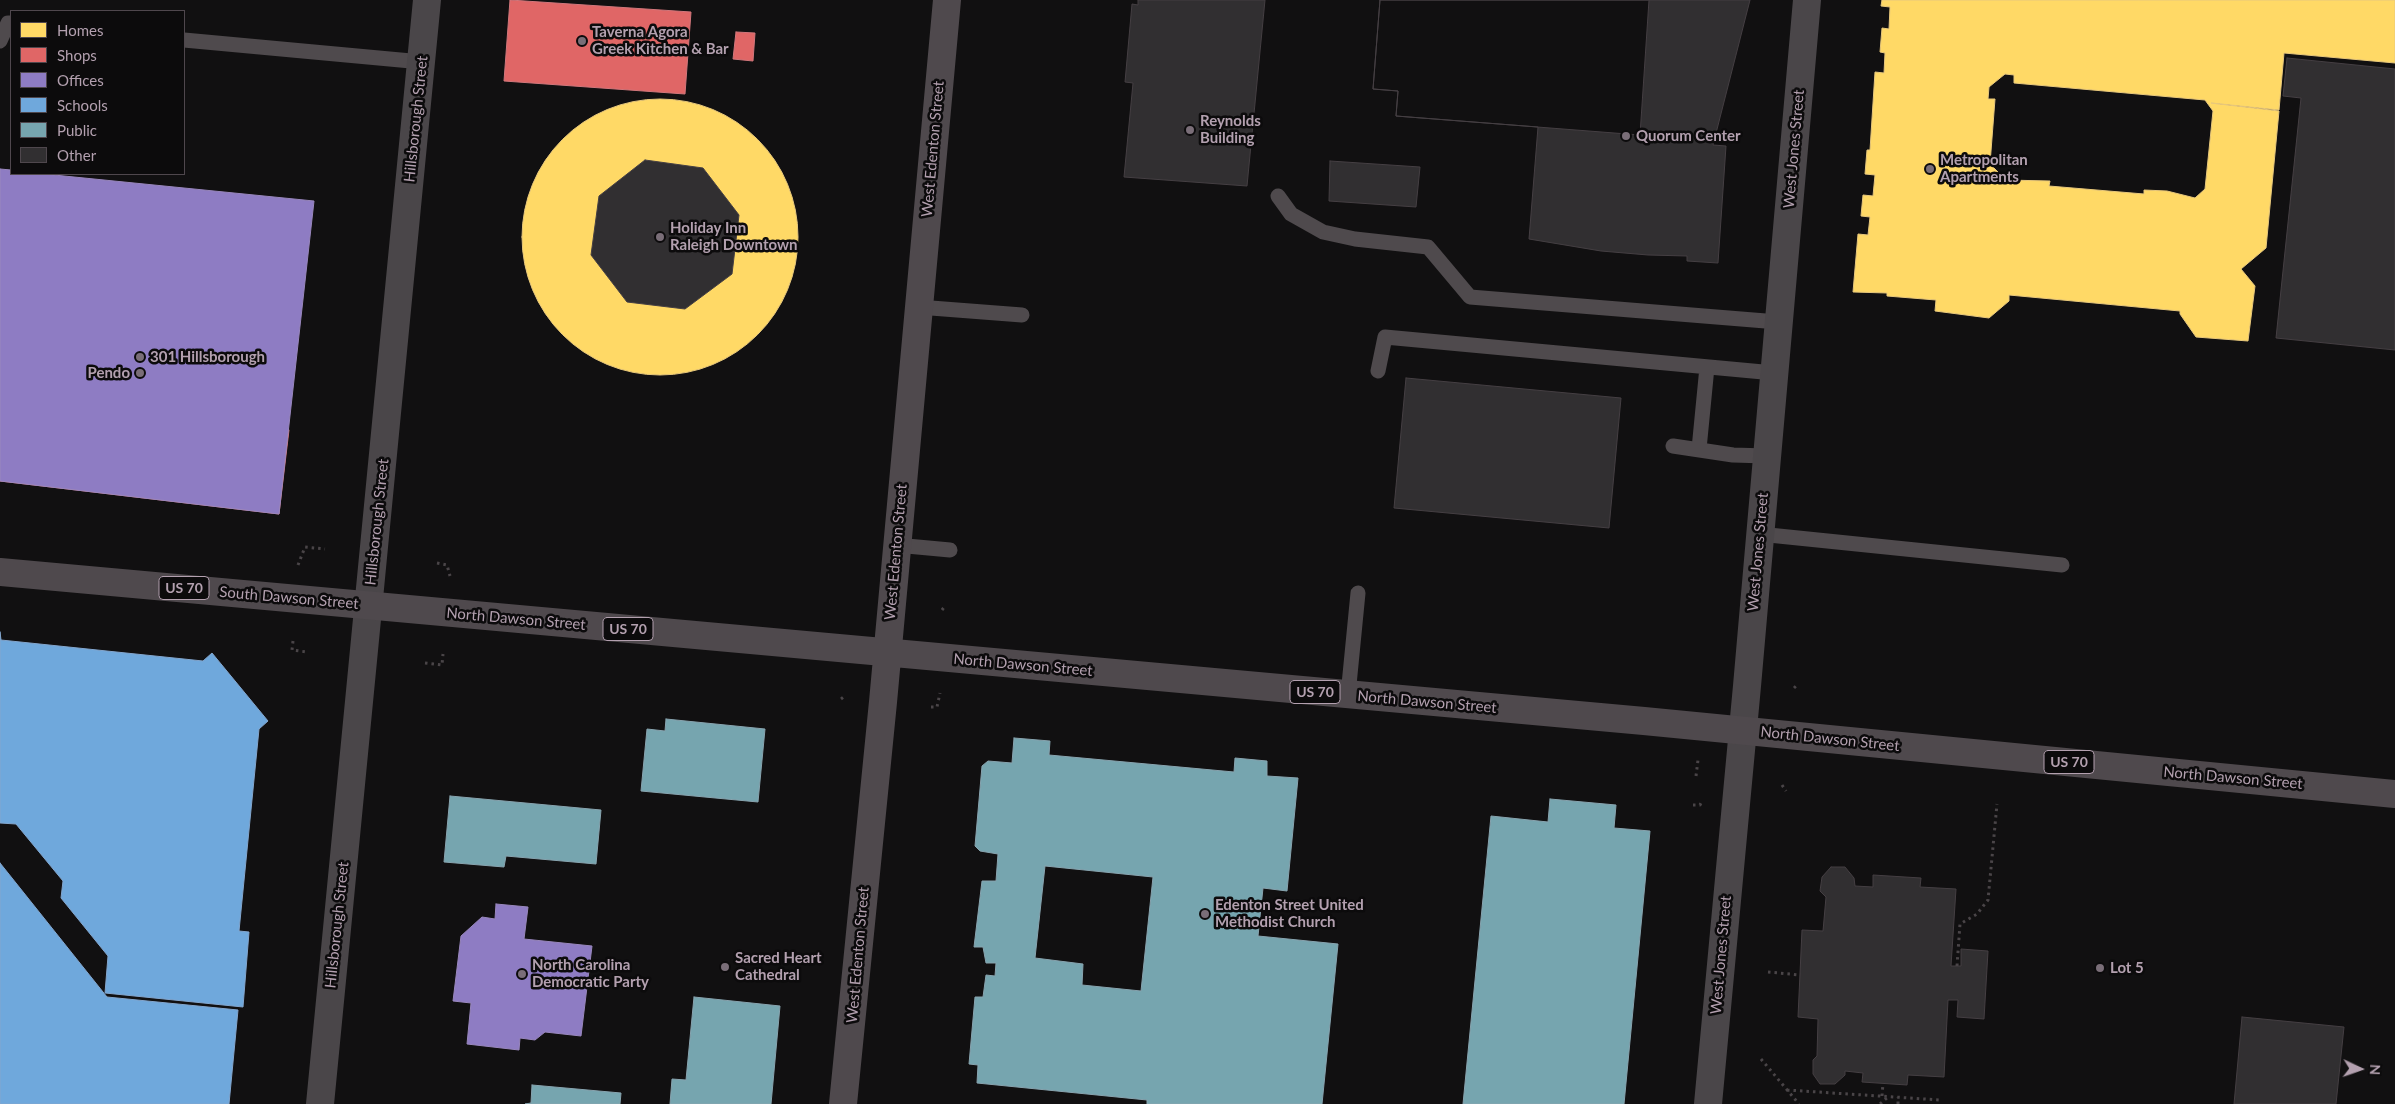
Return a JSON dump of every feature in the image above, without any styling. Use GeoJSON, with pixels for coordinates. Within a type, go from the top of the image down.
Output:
{"type":"FeatureCollection","features":[{"type":"Feature","properties":{"kind":"main road","name":"West Edenton Street"},"geometry":{"type":"LineString","coordinates":[[843,1104],[887,653],[947,0]]}},
{"type":"Feature","properties":{"kind":"main road","name":"South Dawson Street"},"geometry":{"type":"LineString","coordinates":[[0,572],[369,606]]}},
{"type":"Feature","properties":{"kind":"main road","name":"North Dawson Street"},"geometry":{"type":"LineString","coordinates":[[369,606],[1742,731],[2395,794]]}},
{"type":"Feature","properties":{"kind":"street","name":"Hillsborough Street"},"geometry":{"type":"LineString","coordinates":[[320,1104],[427,0]]}},
{"type":"Feature","properties":{"kind":"street","name":"West Jones Street"},"geometry":{"type":"LineString","coordinates":[[1708,1104],[1807,0]]}},
{"type":"Feature","properties":{"kind":"lane"},"geometry":{"type":"LineString","coordinates":[[0,41],[8,23],[10,23]]}},
{"type":"Feature","properties":{"kind":"lane"},"geometry":{"type":"LineString","coordinates":[[185,40],[422,62]]}},
{"type":"Feature","properties":{"kind":"lane"},"geometry":{"type":"LineString","coordinates":[[1278,196],[1291,214],[1323,232],[1355,239],[1428,246],[1470,297],[1778,322]]}},
{"type":"Feature","properties":{"kind":"lane"},"geometry":{"type":"LineString","coordinates":[[918,308],[1022,315]]}},
{"type":"Feature","properties":{"kind":"lane"},"geometry":{"type":"LineString","coordinates":[[1378,372],[1385,337],[1525,348],[1774,373]]}},
{"type":"Feature","properties":{"kind":"lane"},"geometry":{"type":"LineString","coordinates":[[1698,449],[1707,367]]}},
{"type":"Feature","properties":{"kind":"lane"},"geometry":{"type":"LineString","coordinates":[[1673,446],[1733,455],[1766,456]]}},
{"type":"Feature","properties":{"kind":"lane"},"geometry":{"type":"LineString","coordinates":[[1759,534],[2062,565]]}},
{"type":"Feature","properties":{"kind":"lane"},"geometry":{"type":"LineString","coordinates":[[896,545],[950,550]]}},
{"type":"Feature","properties":{"kind":"lane"},"geometry":{"type":"LineString","coordinates":[[1348,695],[1358,593]]}},
{"type":"Feature","properties":{"kind":"path"},"geometry":{"type":"LineString","coordinates":[[298,565],[305,547],[324,549]]}},
{"type":"Feature","properties":{"kind":"path"},"geometry":{"type":"LineString","coordinates":[[436,562],[447,565],[450,576]]}},
{"type":"Feature","properties":{"kind":"path"},"geometry":{"type":"LineString","coordinates":[[942,610],[945,606]]}},
{"type":"Feature","properties":{"kind":"path"},"geometry":{"type":"LineString","coordinates":[[293,641],[292,650],[307,652]]}},
{"type":"Feature","properties":{"kind":"path"},"geometry":{"type":"LineString","coordinates":[[425,663],[442,665],[443,654]]}},
{"type":"Feature","properties":{"kind":"path"},"geometry":{"type":"LineString","coordinates":[[1794,688],[1797,685]]}},
{"type":"Feature","properties":{"kind":"path"},"geometry":{"type":"LineString","coordinates":[[931,706],[936,707],[940,693]]}},
{"type":"Feature","properties":{"kind":"path"},"geometry":{"type":"LineString","coordinates":[[841,699],[846,695]]}},
{"type":"Feature","properties":{"kind":"path"},"geometry":{"type":"LineString","coordinates":[[1696,776],[1698,757]]}},
{"type":"Feature","properties":{"kind":"path"},"geometry":{"type":"LineString","coordinates":[[1782,785],[1786,791]]}},
{"type":"Feature","properties":{"kind":"path"},"geometry":{"type":"LineString","coordinates":[[1957,966],[1960,924],[1977,914],[1988,900],[1998,804]]}},
{"type":"Feature","properties":{"kind":"path"},"geometry":{"type":"LineString","coordinates":[[1768,972],[1800,975]]}},
{"type":"Feature","properties":{"kind":"path"},"geometry":{"type":"LineString","coordinates":[[1761,1059],[1800,1104]]}},
{"type":"Feature","properties":{"kind":"path"},"geometry":{"type":"LineString","coordinates":[[1882,1096],[1883,1083]]}},
{"type":"Feature","properties":{"kind":"path"},"geometry":{"type":"LineString","coordinates":[[1787,1090],[1940,1100]]}},
{"type":"Feature","properties":{"kind":"path"},"geometry":{"type":"LineString","coordinates":[[1880,1104],[1888,1096]]}},
{"type":"Feature","properties":{"kind":"path"},"geometry":{"type":"LineString","coordinates":[[1898,1097],[1898,1104]]}},
{"type":"Feature","properties":{"kind":"building: Homes","name":"Metropolitan Apartments"},"geometry":{"type":"Polygon","coordinates":[[[1882,0],[2395,0],[2395,63],[2284,53],[2279,110],[2211,103],[2279,111],[2266,248],[2241,269],[2255,286],[2248,341],[2196,337],[2180,314],[2180,311],[2009,295],[2009,301],[1989,318],[1935,311],[1936,300],[1887,296],[1887,293],[1853,292],[1858,234],[1868,235],[1870,217],[1861,216],[1863,195],[1873,196],[1875,175],[1865,174],[1867,150],[1870,150],[1875,72],[1884,73],[1885,53],[1880,52],[1882,28],[1889,29],[1890,7],[1881,6],[1882,0]],[[2005,74],[1989,87],[1988,99],[1995,99],[1990,164],[2006,180],[2050,181],[2049,186],[2144,194],[2144,190],[2167,191],[2195,198],[2205,189],[2213,111],[2205,100],[2014,83],[2014,75],[2005,74]]]}},
{"type":"Feature","properties":{"kind":"building: Homes","name":"Holiday Inn Raleigh Downtown"},"geometry":{"type":"Polygon","coordinates":[[[674,99],[713,109],[725,115],[748,130],[767,149],[788,184],[796,210],[798,237],[796,264],[788,290],[775,314],[758,335],[737,352],[713,365],[674,375],[646,375],[607,365],[595,359],[572,344],[553,325],[532,290],[524,264],[522,223],[532,184],[538,172],[553,149],[572,130],[607,109],[633,101],[674,99]]]}},
{"type":"Feature","properties":{"kind":"building: Shops"},"geometry":{"type":"Polygon","coordinates":[[[510,0],[691,12],[685,94],[504,81],[510,0]]]}},
{"type":"Feature","properties":{"kind":"building: Shops"},"geometry":{"type":"Polygon","coordinates":[[[736,32],[755,33],[753,61],[733,59],[736,32]]]}},
{"type":"Feature","properties":{"kind":"building: Shops","name":"301 Hillsborough"},"geometry":{"type":"Polygon","coordinates":[[[73,264],[146,265],[211,277],[280,297],[279,417],[289,430],[279,514],[0,481],[0,268],[73,264]]]}},
{"type":"Feature","properties":{"kind":"building: Offices","name":"301 Hillsborough"},"geometry":{"type":"Polygon","coordinates":[[[0,169],[10,170],[10,175],[54,175],[314,201],[279,514],[0,481],[0,169]]]}},
{"type":"Feature","properties":{"kind":"building: Offices","name":"North Carolina Democratic Party"},"geometry":{"type":"Polygon","coordinates":[[[496,904],[528,907],[524,939],[592,946],[581,1036],[545,1032],[535,1040],[520,1038],[519,1050],[467,1044],[471,1003],[453,1001],[461,936],[482,917],[495,919],[496,904]]]}},
{"type":"Feature","properties":{"kind":"building: Schools"},"geometry":{"type":"Polygon","coordinates":[[[0,632],[1,640],[203,661],[212,653],[268,721],[259,729],[239,931],[249,932],[243,1007],[105,993],[108,956],[61,898],[63,881],[16,824],[0,823],[0,632]]]}},
{"type":"Feature","properties":{"kind":"building: Schools"},"geometry":{"type":"Polygon","coordinates":[[[0,863],[107,997],[238,1010],[229,1104],[0,1104],[0,863]]]}},
{"type":"Feature","properties":{"kind":"building: Public"},"geometry":{"type":"Polygon","coordinates":[[[666,719],[765,729],[758,802],[641,791],[647,729],[665,731],[666,719]]]}},
{"type":"Feature","properties":{"kind":"building: Public","name":"Edenton Street United Methodist Church"},"geometry":{"type":"Polygon","coordinates":[[[1014,738],[1050,741],[1049,755],[1234,772],[1235,758],[1267,761],[1267,776],[1298,778],[1287,891],[1263,888],[1258,936],[1338,944],[1322,1104],[1147,1104],[1147,1100],[977,1083],[978,1065],[969,1064],[975,997],[983,997],[986,975],[995,976],[996,963],[986,963],[983,947],[974,947],[982,881],[996,881],[998,854],[980,851],[975,846],[982,766],[988,761],[1012,763],[1014,738]],[[1045,866],[1035,958],[1083,964],[1082,985],[1141,991],[1153,877],[1045,866]]]}},
{"type":"Feature","properties":{"kind":"building: Public"},"geometry":{"type":"Polygon","coordinates":[[[450,796],[601,810],[596,864],[506,856],[504,867],[444,862],[450,796]]]}},
{"type":"Feature","properties":{"kind":"building: Public"},"geometry":{"type":"Polygon","coordinates":[[[1550,799],[1616,805],[1614,828],[1650,831],[1624,1104],[1463,1104],[1491,816],[1548,822],[1550,799]]]}},
{"type":"Feature","properties":{"kind":"building: Public"},"geometry":{"type":"Polygon","coordinates":[[[694,997],[780,1006],[771,1104],[670,1104],[672,1079],[686,1080],[694,997]]]}},
{"type":"Feature","properties":{"kind":"building: Public"},"geometry":{"type":"Polygon","coordinates":[[[532,1085],[621,1093],[620,1104],[525,1104],[531,1103],[532,1085]]]}},
{"type":"Feature","properties":{"kind":"building: Other","name":"Reynolds Building"},"geometry":{"type":"Polygon","coordinates":[[[1138,0],[1265,0],[1247,186],[1124,177],[1133,83],[1125,82],[1132,4],[1138,5],[1138,0]]]}},
{"type":"Feature","properties":{"kind":"building: Other","name":"Quorum Center"},"geometry":{"type":"Polygon","coordinates":[[[1380,0],[1750,0],[1713,145],[1726,146],[1718,263],[1687,261],[1687,256],[1601,251],[1529,239],[1538,127],[1396,116],[1398,91],[1373,89],[1380,0]]]}},
{"type":"Feature","properties":{"kind":"building: Other"},"geometry":{"type":"Polygon","coordinates":[[[1380,0],[1649,0],[1640,135],[1396,116],[1398,91],[1373,89],[1380,0]]]}},
{"type":"Feature","properties":{"kind":"building: Other"},"geometry":{"type":"Polygon","coordinates":[[[2287,58],[2395,69],[2395,350],[2276,338],[2301,98],[2283,96],[2287,58]]]}},
{"type":"Feature","properties":{"kind":"building: Other"},"geometry":{"type":"Polygon","coordinates":[[[645,160],[703,168],[739,215],[732,274],[685,309],[627,302],[591,255],[599,196],[645,160]]]}},
{"type":"Feature","properties":{"kind":"building: Other"},"geometry":{"type":"Polygon","coordinates":[[[1330,161],[1420,167],[1416,207],[1329,201],[1330,161]]]}},
{"type":"Feature","properties":{"kind":"building: Other"},"geometry":{"type":"Polygon","coordinates":[[[1406,378],[1621,398],[1609,528],[1394,508],[1406,378]]]}},
{"type":"Feature","properties":{"kind":"building: Other"},"geometry":{"type":"Polygon","coordinates":[[[1831,867],[1845,867],[1854,878],[1855,886],[1873,887],[1873,875],[1921,878],[1920,887],[1956,889],[1951,966],[1961,966],[1961,949],[1988,951],[1984,1019],[1957,1017],[1958,1000],[1948,1000],[1944,1077],[1908,1075],[1907,1085],[1862,1082],[1863,1073],[1845,1071],[1845,1075],[1835,1084],[1820,1084],[1813,1074],[1813,1060],[1817,1056],[1818,1019],[1798,1017],[1802,930],[1823,931],[1826,897],[1820,891],[1822,877],[1831,867]]]}},
{"type":"Feature","properties":{"kind":"building: Other"},"geometry":{"type":"Polygon","coordinates":[[[2242,1017],[2344,1027],[2336,1104],[2234,1104],[2242,1017]]]}},
{"type":"Feature","properties":{"kind":"place","name":"Taverna Agora Greek Kitchen & Bar"},"geometry":{"type":"Point","coordinates":[582,41]}},
{"type":"Feature","properties":{"kind":"place","name":"Reynolds Building"},"geometry":{"type":"Point","coordinates":[1190,130]}},
{"type":"Feature","properties":{"kind":"place","name":"Quorum Center"},"geometry":{"type":"Point","coordinates":[1626,136]}},
{"type":"Feature","properties":{"kind":"place","name":"Metropolitan Apartments"},"geometry":{"type":"Point","coordinates":[1930,169]}},
{"type":"Feature","properties":{"kind":"place","name":"Holiday Inn Raleigh Downtown"},"geometry":{"type":"Point","coordinates":[660,237]}},
{"type":"Feature","properties":{"kind":"place","name":"301 Hillsborough"},"geometry":{"type":"Point","coordinates":[140,357]}},
{"type":"Feature","properties":{"kind":"place","name":"Pendo"},"geometry":{"type":"Point","coordinates":[140,373]}},
{"type":"Feature","properties":{"kind":"place","name":"Edenton Street United Methodist Church"},"geometry":{"type":"Point","coordinates":[1205,914]}},
{"type":"Feature","properties":{"kind":"place","name":"Sacred Heart Cathedral"},"geometry":{"type":"Point","coordinates":[725,967]}},
{"type":"Feature","properties":{"kind":"place","name":"Lot 5"},"geometry":{"type":"Point","coordinates":[2100,968]}},
{"type":"Feature","properties":{"kind":"place","name":"North Carolina Democratic Party"},"geometry":{"type":"Point","coordinates":[522,974]}}]}
